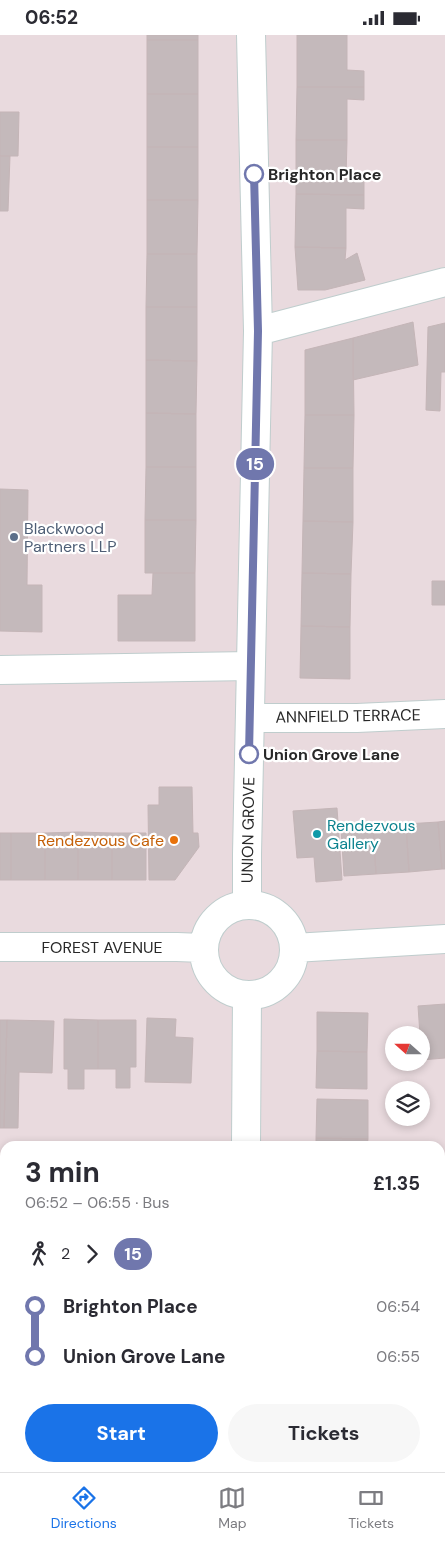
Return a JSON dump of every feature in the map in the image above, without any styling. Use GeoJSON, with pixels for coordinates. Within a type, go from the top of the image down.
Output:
{"type":"FeatureCollection","features":[{"type":"Feature","properties":{"kind":"street","name":"UNION GROVE"},"geometry":{"type":"LineString","coordinates":[[247,905],[258,331],[252,35]]}},
{"type":"Feature","properties":{"kind":"street"},"geometry":{"type":"LineString","coordinates":[[258,331],[445,282]]}},
{"type":"Feature","properties":{"kind":"street"},"geometry":{"type":"LineString","coordinates":[[0,670],[251,666]]}},
{"type":"Feature","properties":{"kind":"street","name":"ANNFIELD TERRACE"},"geometry":{"type":"LineString","coordinates":[[250,718],[445,714]]}},
{"type":"Feature","properties":{"kind":"street"},"geometry":{"type":"LineString","coordinates":[[247,905],[261,906],[274,912],[292,934],[294,948],[292,963],[286,976],[275,987],[262,994],[247,996],[233,993],[220,986],[211,976],[204,963],[203,948],[205,935],[212,923],[222,913],[234,907],[247,905]]}},
{"type":"Feature","properties":{"kind":"street"},"geometry":{"type":"LineString","coordinates":[[294,948],[445,939]]}},
{"type":"Feature","properties":{"kind":"street","name":"FOREST AVENUE"},"geometry":{"type":"LineString","coordinates":[[0,947],[203,948]]}},
{"type":"Feature","properties":{"kind":"street"},"geometry":{"type":"LineString","coordinates":[[246,1141],[247,996]]}},
{"type":"Feature","properties":{"kind":"building"},"geometry":{"type":"Polygon","coordinates":[[[147,35],[198,35],[198,40],[147,40],[147,35]]]}},
{"type":"Feature","properties":{"kind":"building"},"geometry":{"type":"Polygon","coordinates":[[[297,35],[347,35],[347,70],[364,71],[364,87],[297,87],[297,35]]]}},
{"type":"Feature","properties":{"kind":"building"},"geometry":{"type":"Polygon","coordinates":[[[147,40],[198,40],[198,94],[147,94],[147,40]]]}},
{"type":"Feature","properties":{"kind":"building"},"geometry":{"type":"Polygon","coordinates":[[[297,87],[364,87],[364,100],[347,99],[347,140],[296,140],[297,87]]]}},
{"type":"Feature","properties":{"kind":"building"},"geometry":{"type":"Polygon","coordinates":[[[147,94],[198,94],[198,147],[147,147],[147,94]]]}},
{"type":"Feature","properties":{"kind":"building"},"geometry":{"type":"Polygon","coordinates":[[[0,112],[19,112],[18,156],[0,156],[0,112]]]}},
{"type":"Feature","properties":{"kind":"building"},"geometry":{"type":"Polygon","coordinates":[[[296,140],[347,140],[346,178],[364,178],[364,195],[296,194],[296,140]]]}},
{"type":"Feature","properties":{"kind":"building"},"geometry":{"type":"Polygon","coordinates":[[[147,147],[198,147],[198,200],[147,200],[147,147]]]}},
{"type":"Feature","properties":{"kind":"building"},"geometry":{"type":"Polygon","coordinates":[[[0,156],[10,156],[8,211],[0,211],[0,156]]]}},
{"type":"Feature","properties":{"kind":"building"},"geometry":{"type":"Polygon","coordinates":[[[296,194],[364,195],[364,209],[346,208],[346,248],[295,247],[296,194]]]}},
{"type":"Feature","properties":{"kind":"building"},"geometry":{"type":"Polygon","coordinates":[[[147,200],[198,200],[197,254],[147,254],[147,200]]]}},
{"type":"Feature","properties":{"kind":"building"},"geometry":{"type":"Polygon","coordinates":[[[295,247],[346,248],[345,260],[357,253],[365,280],[325,290],[298,290],[295,247]]]}},
{"type":"Feature","properties":{"kind":"building"},"geometry":{"type":"Polygon","coordinates":[[[147,254],[197,254],[197,307],[146,307],[147,254]]]}},
{"type":"Feature","properties":{"kind":"building"},"geometry":{"type":"Polygon","coordinates":[[[146,307],[197,307],[197,361],[146,360],[146,307]]]}},
{"type":"Feature","properties":{"kind":"building"},"geometry":{"type":"Polygon","coordinates":[[[413,322],[418,365],[353,380],[353,338],[413,322]]]}},
{"type":"Feature","properties":{"kind":"building"},"geometry":{"type":"Polygon","coordinates":[[[445,323],[445,372],[441,372],[440,411],[426,410],[428,327],[445,323]]]}},
{"type":"Feature","properties":{"kind":"building"},"geometry":{"type":"Polygon","coordinates":[[[353,338],[354,415],[305,415],[305,350],[353,338]]]}},
{"type":"Feature","properties":{"kind":"building"},"geometry":{"type":"Polygon","coordinates":[[[146,360],[197,361],[196,414],[146,413],[146,360]]]}},
{"type":"Feature","properties":{"kind":"building"},"geometry":{"type":"Polygon","coordinates":[[[146,413],[196,414],[196,467],[146,467],[146,413]]]}},
{"type":"Feature","properties":{"kind":"building"},"geometry":{"type":"Polygon","coordinates":[[[305,415],[354,415],[353,468],[304,468],[305,415]]]}},
{"type":"Feature","properties":{"kind":"building"},"geometry":{"type":"Polygon","coordinates":[[[146,467],[196,467],[196,520],[145,520],[146,467]]]}},
{"type":"Feature","properties":{"kind":"building"},"geometry":{"type":"Polygon","coordinates":[[[304,468],[353,468],[353,522],[303,521],[304,468]]]}},
{"type":"Feature","properties":{"kind":"building","name":"Blackwood Partners LLP"},"geometry":{"type":"Polygon","coordinates":[[[0,489],[28,490],[27,585],[42,585],[42,632],[0,631],[0,489]]]}},
{"type":"Feature","properties":{"kind":"building"},"geometry":{"type":"Polygon","coordinates":[[[145,520],[196,520],[195,573],[145,573],[145,520]]]}},
{"type":"Feature","properties":{"kind":"building"},"geometry":{"type":"Polygon","coordinates":[[[303,521],[353,522],[351,574],[302,573],[303,521]]]}},
{"type":"Feature","properties":{"kind":"building"},"geometry":{"type":"Polygon","coordinates":[[[153,573],[195,573],[195,641],[118,641],[118,595],[152,595],[153,573]]]}},
{"type":"Feature","properties":{"kind":"building"},"geometry":{"type":"Polygon","coordinates":[[[302,573],[351,574],[350,627],[301,626],[302,573]]]}},
{"type":"Feature","properties":{"kind":"building"},"geometry":{"type":"Polygon","coordinates":[[[432,581],[445,581],[445,605],[432,605],[432,581]]]}},
{"type":"Feature","properties":{"kind":"building"},"geometry":{"type":"Polygon","coordinates":[[[301,626],[350,627],[350,679],[300,678],[301,626]]]}},
{"type":"Feature","properties":{"kind":"building","name":"Rendezvous Cafe"},"geometry":{"type":"Polygon","coordinates":[[[159,787],[192,787],[193,833],[198,833],[199,847],[175,880],[149,880],[148,805],[159,805],[159,787]]]}},
{"type":"Feature","properties":{"kind":"building","name":"Rendezvous Gallery"},"geometry":{"type":"Polygon","coordinates":[[[337,808],[342,880],[316,882],[314,857],[297,858],[293,811],[337,808]]]}},
{"type":"Feature","properties":{"kind":"building"},"geometry":{"type":"Polygon","coordinates":[[[445,821],[445,869],[442,869],[438,822],[445,821]]]}},
{"type":"Feature","properties":{"kind":"building"},"geometry":{"type":"Polygon","coordinates":[[[438,822],[442,869],[409,872],[406,824],[438,822]]]}},
{"type":"Feature","properties":{"kind":"building"},"geometry":{"type":"Polygon","coordinates":[[[406,824],[409,872],[376,874],[373,826],[406,824]]]}},
{"type":"Feature","properties":{"kind":"building"},"geometry":{"type":"Polygon","coordinates":[[[373,826],[376,874],[344,876],[341,829],[373,826]]]}},
{"type":"Feature","properties":{"kind":"building"},"geometry":{"type":"Polygon","coordinates":[[[78,832],[112,833],[112,880],[78,880],[78,832]]]}},
{"type":"Feature","properties":{"kind":"building"},"geometry":{"type":"Polygon","coordinates":[[[78,832],[78,880],[45,880],[45,833],[78,832]]]}},
{"type":"Feature","properties":{"kind":"building"},"geometry":{"type":"Polygon","coordinates":[[[0,833],[11,833],[11,880],[0,880],[0,833]]]}},
{"type":"Feature","properties":{"kind":"building"},"geometry":{"type":"Polygon","coordinates":[[[11,833],[45,833],[45,880],[11,880],[11,833]]]}},
{"type":"Feature","properties":{"kind":"building"},"geometry":{"type":"Polygon","coordinates":[[[112,833],[146,833],[146,880],[112,880],[112,833]]]}},
{"type":"Feature","properties":{"kind":"building"},"geometry":{"type":"Polygon","coordinates":[[[445,1004],[445,1058],[430,1059],[430,1026],[419,1026],[418,1006],[445,1004]]]}},
{"type":"Feature","properties":{"kind":"building"},"geometry":{"type":"Polygon","coordinates":[[[317,1012],[368,1013],[367,1052],[317,1051],[317,1012]]]}},
{"type":"Feature","properties":{"kind":"building"},"geometry":{"type":"Polygon","coordinates":[[[147,1018],[176,1019],[175,1037],[193,1038],[191,1083],[145,1082],[147,1018]]]}},
{"type":"Feature","properties":{"kind":"building"},"geometry":{"type":"Polygon","coordinates":[[[64,1019],[98,1020],[98,1069],[84,1069],[84,1089],[68,1089],[68,1069],[64,1069],[64,1019]]]}},
{"type":"Feature","properties":{"kind":"building"},"geometry":{"type":"Polygon","coordinates":[[[0,1020],[7,1020],[4,1128],[0,1128],[0,1020]]]}},
{"type":"Feature","properties":{"kind":"building"},"geometry":{"type":"Polygon","coordinates":[[[7,1020],[54,1021],[52,1073],[19,1072],[18,1128],[4,1128],[7,1020]]]}},
{"type":"Feature","properties":{"kind":"building"},"geometry":{"type":"Polygon","coordinates":[[[98,1020],[136,1020],[136,1067],[130,1067],[130,1088],[116,1088],[116,1069],[98,1069],[98,1020]]]}},
{"type":"Feature","properties":{"kind":"building"},"geometry":{"type":"Polygon","coordinates":[[[317,1051],[367,1052],[367,1089],[316,1088],[317,1051]]]}},
{"type":"Feature","properties":{"kind":"building"},"geometry":{"type":"Polygon","coordinates":[[[317,1099],[368,1100],[368,1139],[316,1138],[317,1099]]]}},
{"type":"Feature","properties":{"kind":"building"},"geometry":{"type":"Polygon","coordinates":[[[316,1138],[368,1139],[368,1141],[316,1141],[316,1138]]]}},
{"type":"Feature","properties":{"kind":"bus line","name":"15"},"geometry":{"type":"LineString","coordinates":[[249,754],[258,331],[254,174]]}},
{"type":"Feature","properties":{"kind":"place","name":"Brighton Place"},"geometry":{"type":"Point","coordinates":[254,174]}},
{"type":"Feature","properties":{"kind":"place","name":"Blackwood Partners LLP"},"geometry":{"type":"Point","coordinates":[14,537]}},
{"type":"Feature","properties":{"kind":"place","name":"Union Grove Lane"},"geometry":{"type":"Point","coordinates":[249,754]}},
{"type":"Feature","properties":{"kind":"place","name":"Rendezvous Gallery"},"geometry":{"type":"Point","coordinates":[317,834]}},
{"type":"Feature","properties":{"kind":"place","name":"Rendezvous Cafe"},"geometry":{"type":"Point","coordinates":[174,840]}}]}
